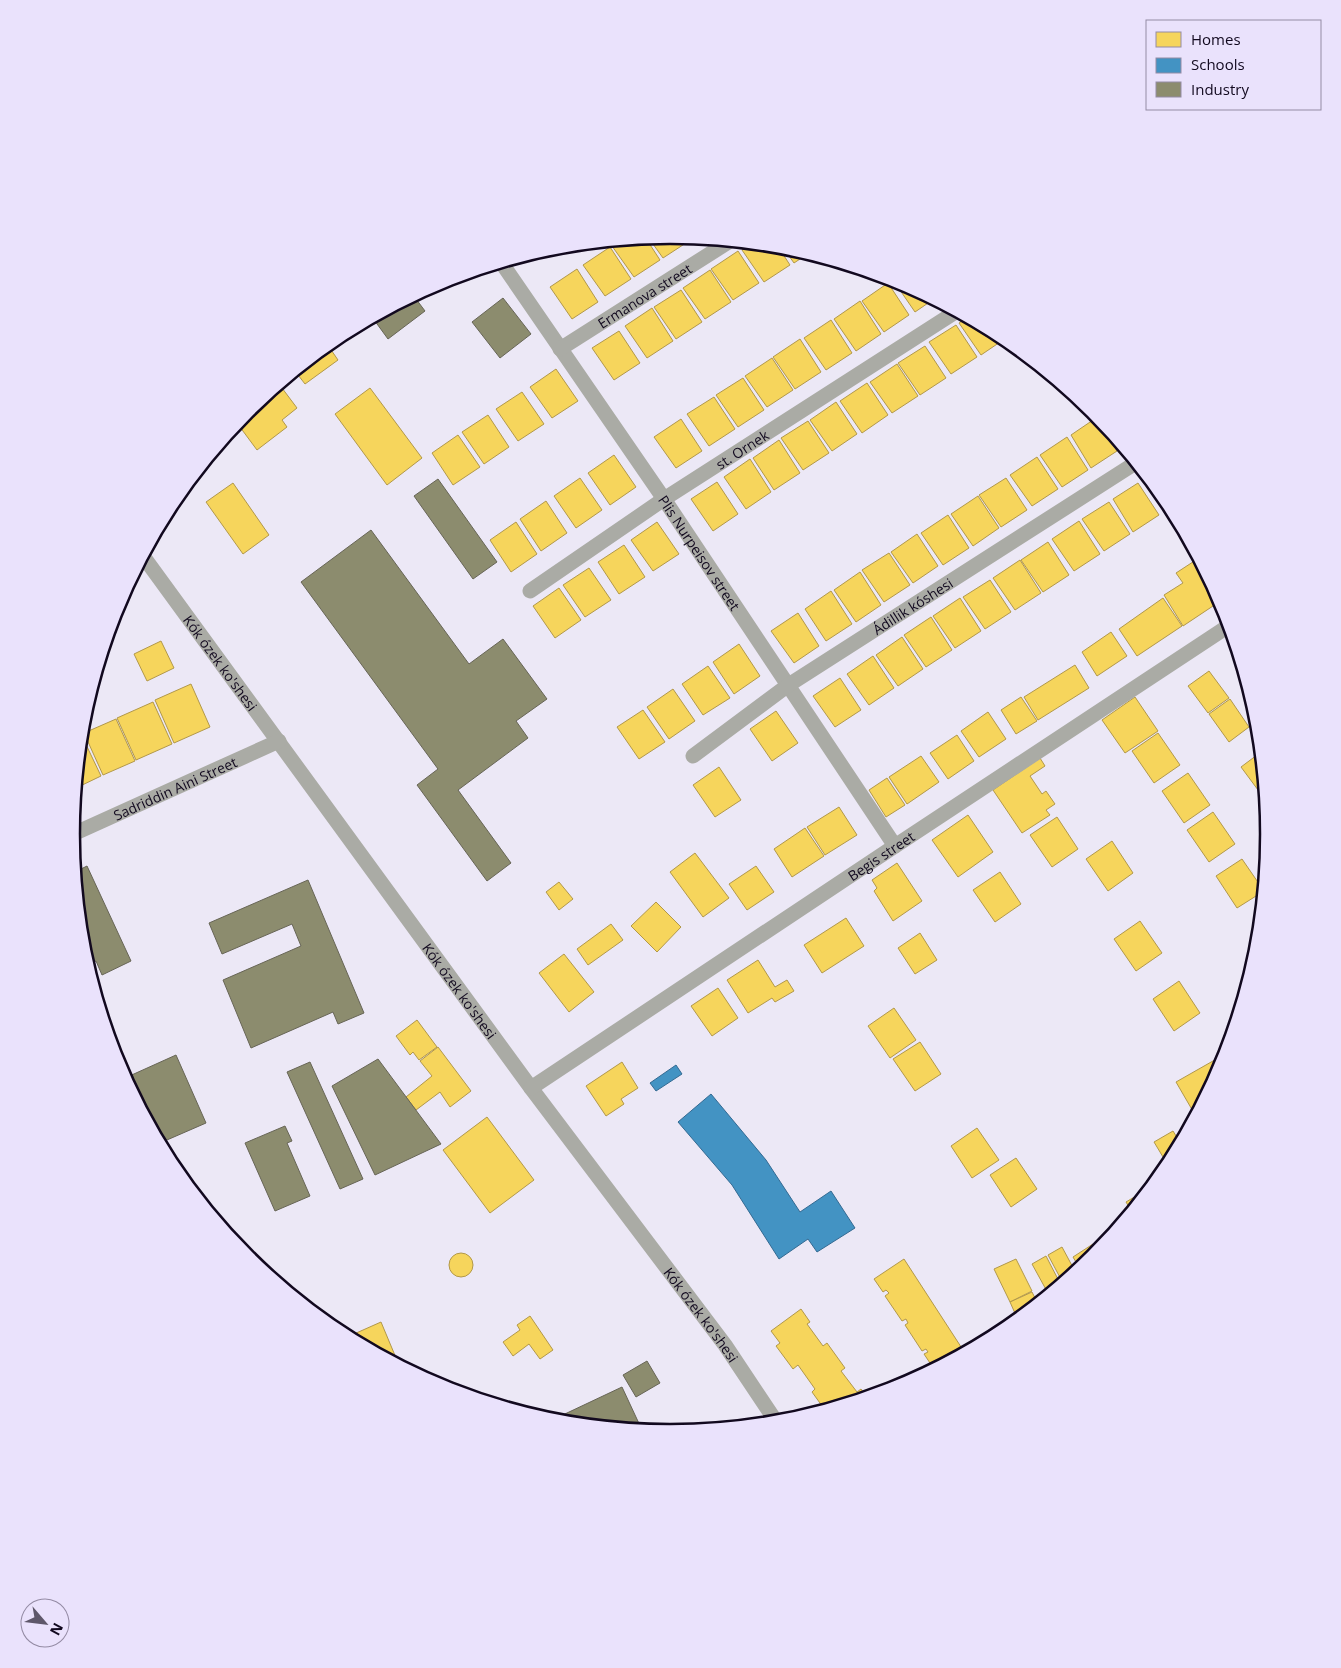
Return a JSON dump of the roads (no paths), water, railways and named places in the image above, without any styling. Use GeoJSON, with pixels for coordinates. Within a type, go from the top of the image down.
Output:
{"type":"FeatureCollection","features":[{"type":"Feature","properties":{"kind":"street","name":"Ermanova street"},"geometry":{"type":"LineString","coordinates":[[560,349],[722,246]]}},
{"type":"Feature","properties":{"kind":"street","name":"Plis Nurpeisov street"},"geometry":{"type":"LineString","coordinates":[[505,268],[664,499],[895,846]]}},
{"type":"Feature","properties":{"kind":"street","name":"st. Ornek"},"geometry":{"type":"LineString","coordinates":[[530,591],[664,499],[951,315]]}},
{"type":"Feature","properties":{"kind":"street","name":"Ádillik kóshesi"},"geometry":{"type":"LineString","coordinates":[[693,756],[787,686],[1131,466]]}},
{"type":"Feature","properties":{"kind":"street","name":"Kók ózek ko'shesi"},"geometry":{"type":"LineString","coordinates":[[147,562],[531,1088],[725,1345],[771,1415]]}},
{"type":"Feature","properties":{"kind":"street","name":"Begis street"},"geometry":{"type":"LineString","coordinates":[[531,1088],[1224,629]]}},
{"type":"Feature","properties":{"kind":"street","name":"Sadriddin Aini Street"},"geometry":{"type":"LineString","coordinates":[[80,830],[279,741]]}}]}
